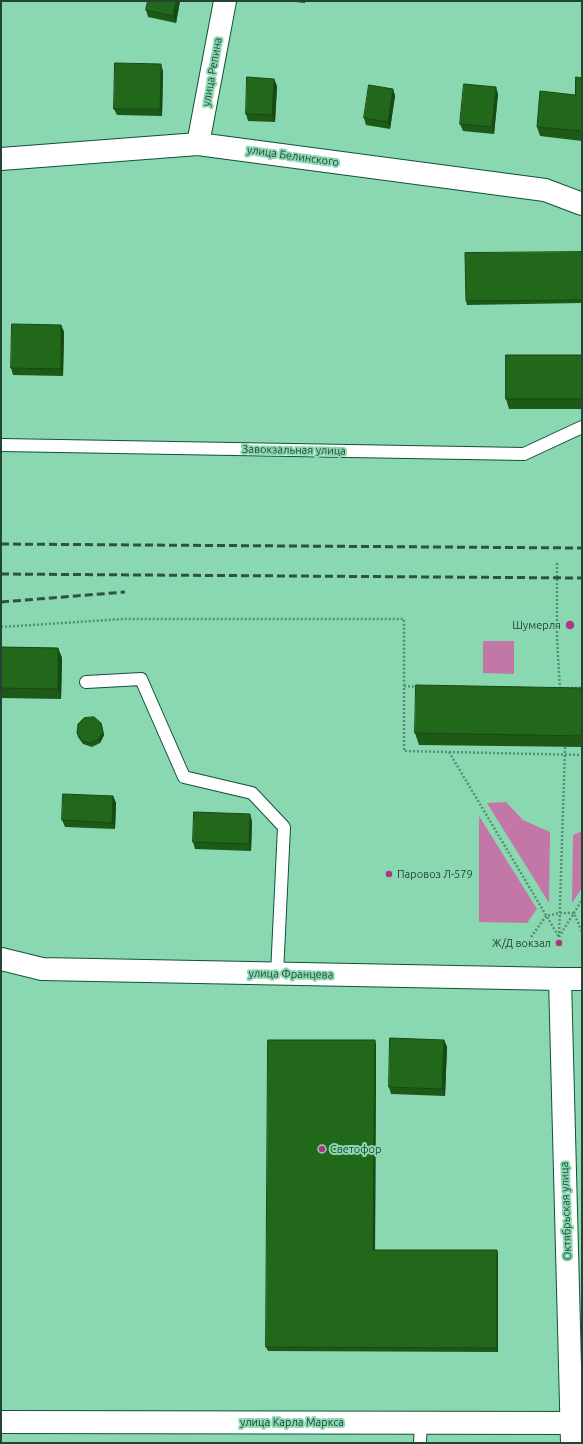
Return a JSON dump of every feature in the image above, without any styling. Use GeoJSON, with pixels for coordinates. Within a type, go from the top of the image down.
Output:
{"type":"FeatureCollection","features":[{"type":"Feature","properties":{"kind":"street","name":"улица Репина"},"geometry":{"type":"LineString","coordinates":[[198,144],[225,1]]}},
{"type":"Feature","properties":{"kind":"street","name":"улица Белинского"},"geometry":{"type":"LineString","coordinates":[[1,159],[198,144],[545,190],[582,204]]}},
{"type":"Feature","properties":{"kind":"street","name":"улица Францева"},"geometry":{"type":"LineString","coordinates":[[1,959],[42,969],[582,979]]}},
{"type":"Feature","properties":{"kind":"street","name":"Октябрьская улица"},"geometry":{"type":"LineString","coordinates":[[560,979],[575,1429]]}},
{"type":"Feature","properties":{"kind":"street","name":"улица Карла Маркса"},"geometry":{"type":"LineString","coordinates":[[1,1422],[420,1433],[575,1429]]}},
{"type":"Feature","properties":{"kind":"lane","name":"Завокзальная улица"},"geometry":{"type":"LineString","coordinates":[[1,445],[524,454],[582,427]]}},
{"type":"Feature","properties":{"kind":"lane"},"geometry":{"type":"LineString","coordinates":[[86,682],[141,680],[184,777],[252,793],[284,827],[277,974]]}},
{"type":"Feature","properties":{"kind":"path"},"geometry":{"type":"LineString","coordinates":[[557,563],[557,640],[560,694]]}},
{"type":"Feature","properties":{"kind":"path"},"geometry":{"type":"LineString","coordinates":[[1,627],[123,620],[404,619],[404,751],[582,755]]}},
{"type":"Feature","properties":{"kind":"path"},"geometry":{"type":"LineString","coordinates":[[404,686],[420,687]]}},
{"type":"Feature","properties":{"kind":"path"},"geometry":{"type":"LineString","coordinates":[[552,688],[582,688]]}},
{"type":"Feature","properties":{"kind":"path"},"geometry":{"type":"LineString","coordinates":[[559,937],[565,747]]}},
{"type":"Feature","properties":{"kind":"path"},"geometry":{"type":"LineString","coordinates":[[449,752],[559,937]]}},
{"type":"Feature","properties":{"kind":"path"},"geometry":{"type":"LineString","coordinates":[[559,937],[582,900]]}},
{"type":"Feature","properties":{"kind":"path"},"geometry":{"type":"LineString","coordinates":[[531,937],[546,916],[559,913],[574,913]]}},
{"type":"Feature","properties":{"kind":"path"},"geometry":{"type":"LineString","coordinates":[[574,913],[582,932]]}},
{"type":"Feature","properties":{"kind":"shaded area"},"geometry":{"type":"Polygon","coordinates":[[[483,641],[514,641],[514,674],[483,673],[483,641]]]}},
{"type":"Feature","properties":{"kind":"shaded area"},"geometry":{"type":"Polygon","coordinates":[[[506,802],[523,820],[550,832],[549,903],[487,803],[506,802]]]}},
{"type":"Feature","properties":{"kind":"shaded area"},"geometry":{"type":"Polygon","coordinates":[[[479,816],[537,909],[527,923],[479,922],[479,816]]]}},
{"type":"Feature","properties":{"kind":"shaded area"},"geometry":{"type":"Polygon","coordinates":[[[582,831],[582,888],[572,903],[573,835],[582,831]]]}},
{"type":"Feature","properties":{"kind":"building"},"geometry":{"type":"Polygon","coordinates":[[[148,1],[176,1],[173,16],[146,10],[148,1]]]}},
{"type":"Feature","properties":{"kind":"building"},"geometry":{"type":"Polygon","coordinates":[[[115,63],[161,64],[160,109],[114,109],[115,63]]]}},
{"type":"Feature","properties":{"kind":"building"},"geometry":{"type":"Polygon","coordinates":[[[247,77],[274,79],[272,115],[246,114],[247,77]]]}},
{"type":"Feature","properties":{"kind":"building"},"geometry":{"type":"Polygon","coordinates":[[[576,77],[582,78],[582,131],[537,127],[540,91],[575,95],[576,77]]]}},
{"type":"Feature","properties":{"kind":"building"},"geometry":{"type":"Polygon","coordinates":[[[464,84],[496,87],[492,127],[460,124],[464,84]]]}},
{"type":"Feature","properties":{"kind":"building"},"geometry":{"type":"Polygon","coordinates":[[[369,85],[393,89],[388,122],[364,118],[369,85]]]}},
{"type":"Feature","properties":{"kind":"building"},"geometry":{"type":"Polygon","coordinates":[[[582,252],[582,300],[466,301],[465,253],[582,252]]]}},
{"type":"Feature","properties":{"kind":"building"},"geometry":{"type":"Polygon","coordinates":[[[12,324],[61,325],[61,369],[11,368],[12,324]]]}},
{"type":"Feature","properties":{"kind":"building"},"geometry":{"type":"Polygon","coordinates":[[[506,355],[582,355],[582,399],[506,399],[506,355]]]}},
{"type":"Feature","properties":{"kind":"building"},"geometry":{"type":"Polygon","coordinates":[[[1,647],[58,648],[58,689],[1,688],[1,647]]]}},
{"type":"Feature","properties":{"kind":"building"},"geometry":{"type":"Polygon","coordinates":[[[416,685],[582,688],[582,736],[415,733],[416,685]]]}},
{"type":"Feature","properties":{"kind":"building"},"geometry":{"type":"Polygon","coordinates":[[[94,717],[101,723],[103,732],[99,739],[91,743],[82,741],[77,733],[78,724],[84,718],[94,717]]]}},
{"type":"Feature","properties":{"kind":"building"},"geometry":{"type":"Polygon","coordinates":[[[63,794],[113,796],[112,823],[62,820],[63,794]]]}},
{"type":"Feature","properties":{"kind":"building"},"geometry":{"type":"Polygon","coordinates":[[[194,812],[250,814],[249,844],[193,842],[194,812]]]}},
{"type":"Feature","properties":{"kind":"building"},"geometry":{"type":"Polygon","coordinates":[[[390,1038],[444,1040],[442,1089],[389,1087],[390,1038]]]}},
{"type":"Feature","properties":{"kind":"building","name":"Светофор"},"geometry":{"type":"Polygon","coordinates":[[[268,1040],[375,1040],[373,1250],[497,1250],[497,1348],[266,1347],[268,1040]]]}},
{"type":"Feature","properties":{"kind":"railway"},"geometry":{"type":"LineString","coordinates":[[1,544],[582,548]]}},
{"type":"Feature","properties":{"kind":"railway"},"geometry":{"type":"LineString","coordinates":[[1,574],[582,578]]}},
{"type":"Feature","properties":{"kind":"railway"},"geometry":{"type":"LineString","coordinates":[[1,602],[125,592]]}},
{"type":"Feature","properties":{"kind":"place","name":"Шумерля"},"geometry":{"type":"Point","coordinates":[570,625]}},
{"type":"Feature","properties":{"kind":"place","name":"Паровоз Л-579"},"geometry":{"type":"Point","coordinates":[389,874]}},
{"type":"Feature","properties":{"kind":"place","name":"Ж/Д вокзал"},"geometry":{"type":"Point","coordinates":[559,943]}},
{"type":"Feature","properties":{"kind":"place","name":"Светофор"},"geometry":{"type":"Point","coordinates":[322,1149]}}]}
